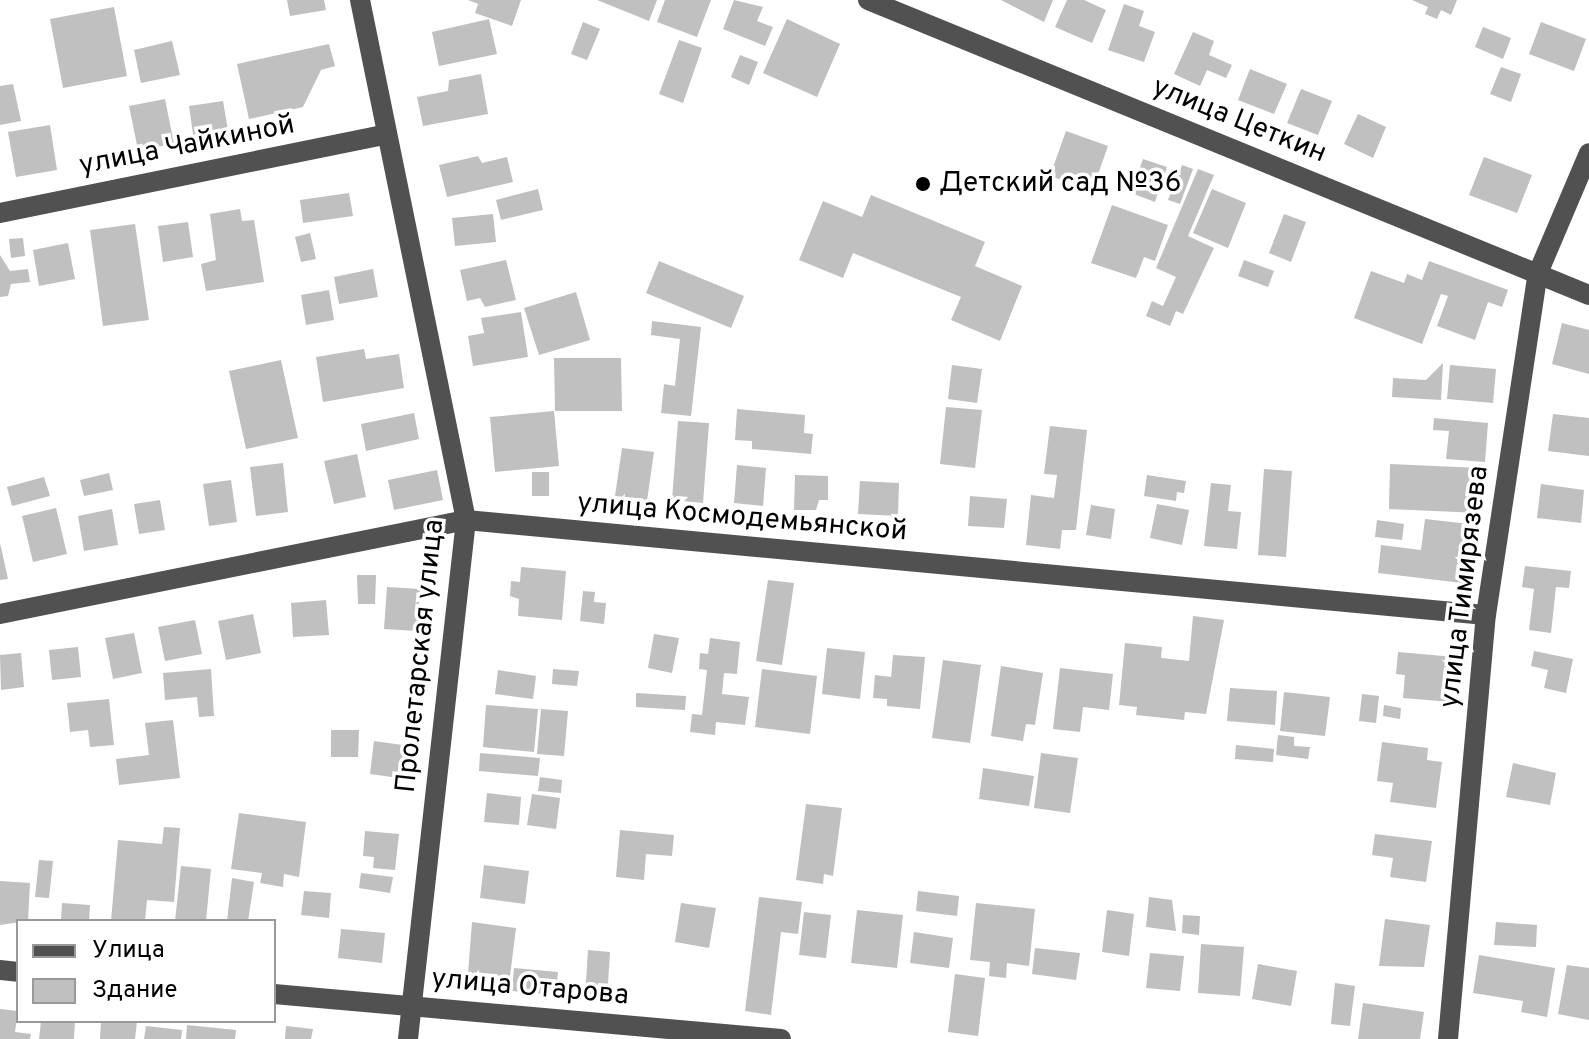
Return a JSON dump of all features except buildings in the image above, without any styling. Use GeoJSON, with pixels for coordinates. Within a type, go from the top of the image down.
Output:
{"type":"FeatureCollection","features":[{"type":"Feature","properties":{"kind":"street","name":"Пролетарская улица"},"geometry":{"type":"LineString","coordinates":[[360,0],[385,135],[466,520],[408,1039]]}},
{"type":"Feature","properties":{"kind":"street","name":"улица Цеткин"},"geometry":{"type":"LineString","coordinates":[[868,0],[1589,295]]}},
{"type":"Feature","properties":{"kind":"street","name":"улица Чайкиной"},"geometry":{"type":"LineString","coordinates":[[0,213],[385,135]]}},
{"type":"Feature","properties":{"kind":"street","name":"улица Тимирязева"},"geometry":{"type":"LineString","coordinates":[[1448,1039],[1486,615],[1538,273],[1589,153]]}},
{"type":"Feature","properties":{"kind":"street","name":"улица Космодемьянской"},"geometry":{"type":"LineString","coordinates":[[0,614],[466,520],[1486,615]]}},
{"type":"Feature","properties":{"kind":"street","name":"улица Отарова"},"geometry":{"type":"LineString","coordinates":[[276,994],[781,1039]]}},
{"type":"Feature","properties":{"kind":"place","name":"Детский сад №36"},"geometry":{"type":"Point","coordinates":[923,184]}}]}
